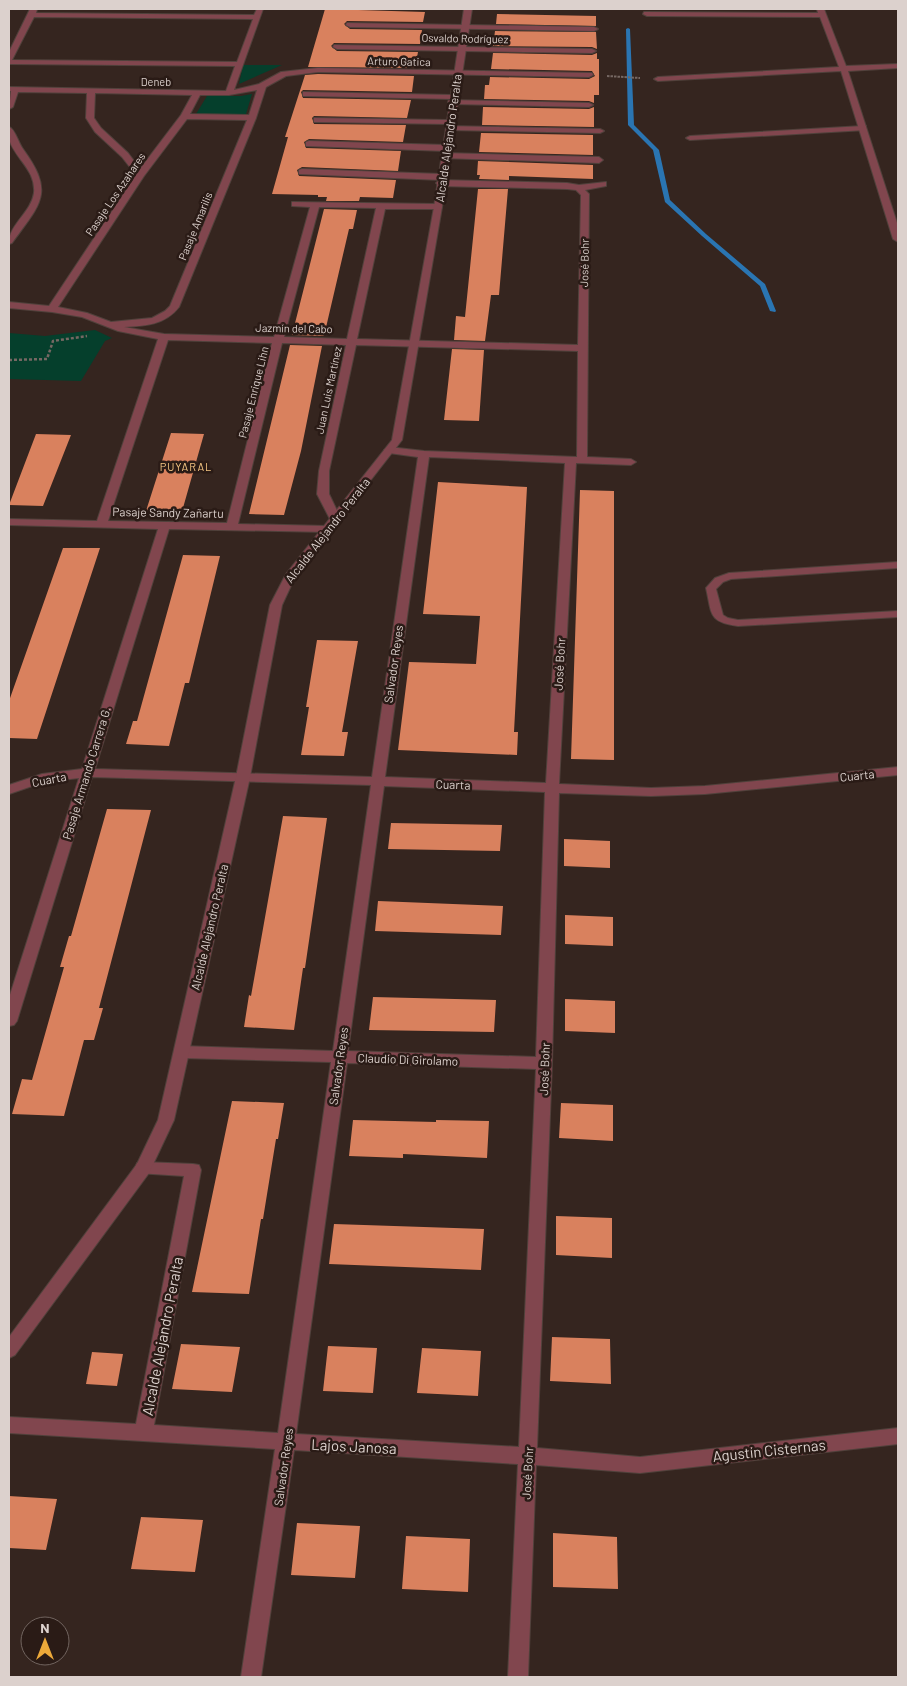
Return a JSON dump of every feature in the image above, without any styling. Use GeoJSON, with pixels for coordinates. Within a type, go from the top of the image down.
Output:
{"type":"FeatureCollection","features":[{"type":"Feature","properties":{"kind":"street"},"geometry":{"type":"LineString","coordinates":[[229,92],[260,9]]}},
{"type":"Feature","properties":{"kind":"street","name":"Alcalde Alejandro Peralta"},"geometry":{"type":"LineString","coordinates":[[9,1350],[143,1168],[166,1120],[243,777],[276,605],[290,576],[397,440],[416,344],[468,9]]}},
{"type":"Feature","properties":{"kind":"street"},"geometry":{"type":"LineString","coordinates":[[239,64],[9,60],[33,12],[257,17]]}},
{"type":"Feature","properties":{"kind":"street"},"geometry":{"type":"LineString","coordinates":[[647,14],[821,12],[844,70],[898,239]]}},
{"type":"Feature","properties":{"kind":"street"},"geometry":{"type":"LineString","coordinates":[[350,25],[594,29]]}},
{"type":"Feature","properties":{"kind":"street"},"geometry":{"type":"LineString","coordinates":[[9,37],[20,37]]}},
{"type":"Feature","properties":{"kind":"street","name":"Osvaldo Rodríguez"},"geometry":{"type":"LineString","coordinates":[[337,47],[592,51]]}},
{"type":"Feature","properties":{"kind":"street"},"geometry":{"type":"LineString","coordinates":[[658,79],[898,66]]}},
{"type":"Feature","properties":{"kind":"street","name":"Arturo Gatica"},"geometry":{"type":"LineString","coordinates":[[300,71],[589,75]]}},
{"type":"Feature","properties":{"kind":"street","name":"Deneb"},"geometry":{"type":"LineString","coordinates":[[12,90],[229,92],[262,86],[284,74],[300,71]]}},
{"type":"Feature","properties":{"kind":"street","name":"Pasaje Amarilis"},"geometry":{"type":"LineString","coordinates":[[107,324],[160,319],[169,314],[174,307],[252,118],[262,86]]}},
{"type":"Feature","properties":{"kind":"street"},"geometry":{"type":"LineString","coordinates":[[9,107],[12,90]]}},
{"type":"Feature","properties":{"kind":"street"},"geometry":{"type":"LineString","coordinates":[[92,92],[90,118],[98,130],[125,155],[140,175]]}},
{"type":"Feature","properties":{"kind":"street","name":"Pasaje Los Azahares"},"geometry":{"type":"LineString","coordinates":[[52,309],[140,175],[185,116],[197,92]]}},
{"type":"Feature","properties":{"kind":"street"},"geometry":{"type":"LineString","coordinates":[[306,94],[589,104]]}},
{"type":"Feature","properties":{"kind":"street"},"geometry":{"type":"LineString","coordinates":[[185,116],[252,118]]}},
{"type":"Feature","properties":{"kind":"street"},"geometry":{"type":"LineString","coordinates":[[317,120],[600,131]]}},
{"type":"Feature","properties":{"kind":"street"},"geometry":{"type":"LineString","coordinates":[[9,129],[10,138],[36,173],[40,187],[37,201],[9,241]]}},
{"type":"Feature","properties":{"kind":"street"},"geometry":{"type":"LineString","coordinates":[[309,144],[600,160]]}},
{"type":"Feature","properties":{"kind":"street"},"geometry":{"type":"LineString","coordinates":[[302,172],[579,188],[602,184]]}},
{"type":"Feature","properties":{"kind":"street","name":"José Bohr"},"geometry":{"type":"LineString","coordinates":[[518,1677],[544,1063],[552,788],[577,460],[582,348],[585,194],[579,188]]}},
{"type":"Feature","properties":{"kind":"street"},"geometry":{"type":"LineString","coordinates":[[295,204],[438,207]]}},
{"type":"Feature","properties":{"kind":"street","name":"Pasaje Enrique Lihn"},"geometry":{"type":"LineString","coordinates":[[232,527],[278,340],[315,205]]}},
{"type":"Feature","properties":{"kind":"street","name":"Juan Luis Martínez"},"geometry":{"type":"LineString","coordinates":[[335,519],[323,494],[324,471],[381,206]]}},
{"type":"Feature","properties":{"kind":"street","name":"Jazmín del Cabo"},"geometry":{"type":"LineString","coordinates":[[9,305],[52,309],[84,315],[136,333],[164,337],[582,348]]}},
{"type":"Feature","properties":{"kind":"street"},"geometry":{"type":"LineString","coordinates":[[101,524],[164,337]]}},
{"type":"Feature","properties":{"kind":"street"},"geometry":{"type":"LineString","coordinates":[[389,450],[424,454],[631,462]]}},
{"type":"Feature","properties":{"kind":"street","name":"Salvador Reyes"},"geometry":{"type":"LineString","coordinates":[[251,1677],[286,1442],[424,454]]}},
{"type":"Feature","properties":{"kind":"street","name":"Pasaje Sandy Zañartu"},"geometry":{"type":"LineString","coordinates":[[9,522],[327,529]]}},
{"type":"Feature","properties":{"kind":"street","name":"Pasaje Armando Carrera G."},"geometry":{"type":"LineString","coordinates":[[9,1021],[165,525]]}},
{"type":"Feature","properties":{"kind":"street","name":"Cuarta"},"geometry":{"type":"LineString","coordinates":[[9,790],[42,778],[86,773],[377,781],[651,792],[704,790],[898,771]]}},
{"type":"Feature","properties":{"kind":"street","name":"Claudio Di Girolamo"},"geometry":{"type":"LineString","coordinates":[[182,1052],[544,1063]]}},
{"type":"Feature","properties":{"kind":"street","name":"Alcalde Alejandro Peralta"},"geometry":{"type":"LineString","coordinates":[[143,1168],[193,1170],[143,1434]]}},
{"type":"Feature","properties":{"kind":"street","name":"Lajos Janosa"},"geometry":{"type":"LineString","coordinates":[[9,1425],[528,1456],[640,1465]]}},
{"type":"Feature","properties":{"kind":"street","name":"Agustín Cisternas"},"geometry":{"type":"LineString","coordinates":[[640,1465],[898,1436]]}},
{"type":"Feature","properties":{"kind":"lane"},"geometry":{"type":"LineString","coordinates":[[690,138],[863,128]]}},
{"type":"Feature","properties":{"kind":"lane"},"geometry":{"type":"LineString","coordinates":[[898,565],[729,576],[719,580],[711,588],[718,616],[726,621],[738,623],[898,614]]}},
{"type":"Feature","properties":{"kind":"path"},"geometry":{"type":"LineString","coordinates":[[589,75],[658,79]]}},
{"type":"Feature","properties":{"kind":"path"},"geometry":{"type":"LineString","coordinates":[[9,360],[47,359],[53,340],[84,338],[107,324]]}},
{"type":"Feature","properties":{"kind":"green space"},"geometry":{"type":"Polygon","coordinates":[[[243,65],[282,65],[239,84],[243,65]]]}},
{"type":"Feature","properties":{"kind":"green space"},"geometry":{"type":"Polygon","coordinates":[[[252,94],[246,114],[196,114],[207,96],[241,96],[252,94]]]}},
{"type":"Feature","properties":{"kind":"green space"},"geometry":{"type":"Polygon","coordinates":[[[95,330],[112,338],[105,341],[81,381],[9,379],[9,333],[45,336],[95,330]]]}},
{"type":"Feature","properties":{"kind":"building"},"geometry":{"type":"Polygon","coordinates":[[[325,9],[425,12],[423,22],[347,21],[344,24],[350,29],[422,30],[420,44],[334,43],[331,46],[337,51],[418,52],[415,68],[308,67],[325,9]]]}},
{"type":"Feature","properties":{"kind":"building"},"geometry":{"type":"Polygon","coordinates":[[[497,14],[596,16],[596,26],[496,24],[497,14]]]}},
{"type":"Feature","properties":{"kind":"building"},"geometry":{"type":"Polygon","coordinates":[[[495,31],[596,32],[597,49],[592,47],[493,46],[495,31]]]}},
{"type":"Feature","properties":{"kind":"building"},"geometry":{"type":"Polygon","coordinates":[[[493,53],[592,55],[597,53],[597,59],[599,59],[599,95],[594,95],[594,103],[589,101],[484,99],[485,85],[489,85],[490,77],[589,79],[595,76],[592,71],[491,69],[493,53]]]}},
{"type":"Feature","properties":{"kind":"building"},"geometry":{"type":"Polygon","coordinates":[[[305,75],[414,76],[412,92],[303,90],[301,92],[303,98],[411,100],[407,118],[314,116],[312,118],[314,124],[406,125],[403,142],[309,139],[304,142],[306,148],[401,151],[398,171],[302,167],[297,170],[299,176],[396,180],[393,198],[360,197],[359,201],[326,201],[327,197],[318,197],[318,195],[272,194],[288,137],[285,137],[305,75]]]}},
{"type":"Feature","properties":{"kind":"building"},"geometry":{"type":"Polygon","coordinates":[[[483,107],[589,109],[594,107],[594,127],[482,125],[483,107]]]}},
{"type":"Feature","properties":{"kind":"building"},"geometry":{"type":"Polygon","coordinates":[[[481,133],[593,135],[593,155],[479,152],[481,133]]]}},
{"type":"Feature","properties":{"kind":"building"},"geometry":{"type":"Polygon","coordinates":[[[478,161],[593,165],[593,179],[509,176],[509,180],[479,179],[480,175],[477,175],[478,161]]]}},
{"type":"Feature","properties":{"kind":"building"},"geometry":{"type":"Polygon","coordinates":[[[478,189],[508,189],[499,295],[491,295],[485,341],[454,340],[456,316],[465,317],[478,189]]]}},
{"type":"Feature","properties":{"kind":"building"},"geometry":{"type":"Polygon","coordinates":[[[324,209],[357,210],[353,229],[349,229],[324,336],[292,335],[324,209]]]}},
{"type":"Feature","properties":{"kind":"building"},"geometry":{"type":"Polygon","coordinates":[[[290,345],[322,346],[301,451],[284,515],[249,514],[290,345]]]}},
{"type":"Feature","properties":{"kind":"building"},"geometry":{"type":"Polygon","coordinates":[[[452,349],[484,350],[479,421],[444,420],[452,349]]]}},
{"type":"Feature","properties":{"kind":"building"},"geometry":{"type":"Polygon","coordinates":[[[171,433],[204,434],[181,515],[145,514],[171,433]]]}},
{"type":"Feature","properties":{"kind":"building"},"geometry":{"type":"Polygon","coordinates":[[[36,434],[71,435],[43,506],[9,505],[36,434]]]}},
{"type":"Feature","properties":{"kind":"building"},"geometry":{"type":"Polygon","coordinates":[[[438,482],[527,487],[514,732],[518,732],[517,755],[398,750],[409,662],[476,664],[480,616],[423,614],[438,482]]]}},
{"type":"Feature","properties":{"kind":"building"},"geometry":{"type":"Polygon","coordinates":[[[580,490],[614,491],[614,760],[571,759],[580,490]]]}},
{"type":"Feature","properties":{"kind":"building"},"geometry":{"type":"Polygon","coordinates":[[[63,548],[100,548],[37,739],[9,738],[9,701],[63,548]]]}},
{"type":"Feature","properties":{"kind":"building"},"geometry":{"type":"Polygon","coordinates":[[[183,555],[220,556],[189,683],[185,683],[169,746],[126,744],[133,721],[137,721],[183,555]]]}},
{"type":"Feature","properties":{"kind":"building"},"geometry":{"type":"Polygon","coordinates":[[[317,640],[358,641],[342,732],[348,732],[344,756],[301,755],[309,707],[306,707],[317,640]]]}},
{"type":"Feature","properties":{"kind":"building"},"geometry":{"type":"Polygon","coordinates":[[[107,809],[151,810],[99,1008],[103,1008],[94,1040],[84,1040],[64,1116],[12,1114],[22,1079],[32,1080],[64,967],[60,967],[69,936],[71,936],[107,809]]]}},
{"type":"Feature","properties":{"kind":"building"},"geometry":{"type":"Polygon","coordinates":[[[283,816],[327,818],[294,1030],[244,1027],[249,995],[251,996],[283,816]]]}},
{"type":"Feature","properties":{"kind":"building"},"geometry":{"type":"Polygon","coordinates":[[[391,823],[502,825],[500,851],[388,849],[391,823]]]}},
{"type":"Feature","properties":{"kind":"building"},"geometry":{"type":"Polygon","coordinates":[[[564,839],[610,841],[610,868],[564,866],[564,839]]]}},
{"type":"Feature","properties":{"kind":"building"},"geometry":{"type":"Polygon","coordinates":[[[378,901],[503,906],[501,935],[375,931],[378,901]]]}},
{"type":"Feature","properties":{"kind":"building"},"geometry":{"type":"Polygon","coordinates":[[[565,915],[613,917],[613,946],[565,944],[565,915]]]}},
{"type":"Feature","properties":{"kind":"building"},"geometry":{"type":"Polygon","coordinates":[[[373,997],[496,1000],[494,1032],[369,1030],[373,997]]]}},
{"type":"Feature","properties":{"kind":"building"},"geometry":{"type":"Polygon","coordinates":[[[565,999],[615,1001],[615,1033],[565,1031],[565,999]]]}},
{"type":"Feature","properties":{"kind":"building"},"geometry":{"type":"Polygon","coordinates":[[[232,1101],[284,1103],[263,1219],[261,1219],[249,1294],[192,1292],[232,1101]]]}},
{"type":"Feature","properties":{"kind":"building"},"geometry":{"type":"Polygon","coordinates":[[[561,1103],[613,1105],[613,1141],[559,1138],[561,1103]]]}},
{"type":"Feature","properties":{"kind":"building"},"geometry":{"type":"Polygon","coordinates":[[[353,1120],[489,1121],[487,1158],[403,1154],[403,1158],[349,1156],[353,1120]]]}},
{"type":"Feature","properties":{"kind":"building"},"geometry":{"type":"Polygon","coordinates":[[[556,1216],[612,1218],[612,1258],[556,1255],[556,1216]]]}},
{"type":"Feature","properties":{"kind":"building"},"geometry":{"type":"Polygon","coordinates":[[[334,1224],[484,1229],[481,1270],[329,1264],[334,1224]]]}},
{"type":"Feature","properties":{"kind":"building"},"geometry":{"type":"Polygon","coordinates":[[[552,1337],[610,1339],[611,1384],[550,1381],[552,1337]]]}},
{"type":"Feature","properties":{"kind":"building"},"geometry":{"type":"Polygon","coordinates":[[[181,1344],[240,1347],[232,1392],[172,1389],[181,1344]]]}},
{"type":"Feature","properties":{"kind":"building"},"geometry":{"type":"Polygon","coordinates":[[[328,1346],[377,1348],[373,1393],[323,1391],[328,1346]]]}},
{"type":"Feature","properties":{"kind":"building"},"geometry":{"type":"Polygon","coordinates":[[[422,1348],[481,1351],[478,1396],[417,1393],[422,1348]]]}},
{"type":"Feature","properties":{"kind":"building"},"geometry":{"type":"Polygon","coordinates":[[[92,1352],[123,1354],[117,1386],[86,1384],[92,1352]]]}},
{"type":"Feature","properties":{"kind":"building"},"geometry":{"type":"Polygon","coordinates":[[[9,1496],[57,1499],[46,1550],[9,1548],[9,1496]]]}},
{"type":"Feature","properties":{"kind":"building"},"geometry":{"type":"Polygon","coordinates":[[[141,1517],[203,1520],[195,1572],[131,1569],[141,1517]]]}},
{"type":"Feature","properties":{"kind":"building"},"geometry":{"type":"Polygon","coordinates":[[[297,1523],[360,1526],[355,1578],[291,1575],[297,1523]]]}},
{"type":"Feature","properties":{"kind":"building"},"geometry":{"type":"Polygon","coordinates":[[[553,1533],[617,1537],[618,1589],[553,1587],[553,1533]]]}},
{"type":"Feature","properties":{"kind":"building"},"geometry":{"type":"Polygon","coordinates":[[[406,1536],[470,1539],[468,1592],[402,1589],[406,1536]]]}},
{"type":"Feature","properties":{"kind":"waterway"},"geometry":{"type":"LineString","coordinates":[[628,29],[631,125],[656,150],[667,201],[763,285],[773,311]]}},
{"type":"Feature","properties":{"kind":"district","name":"PUYARAL"},"geometry":{"type":"Point","coordinates":[186,466]}}]}
